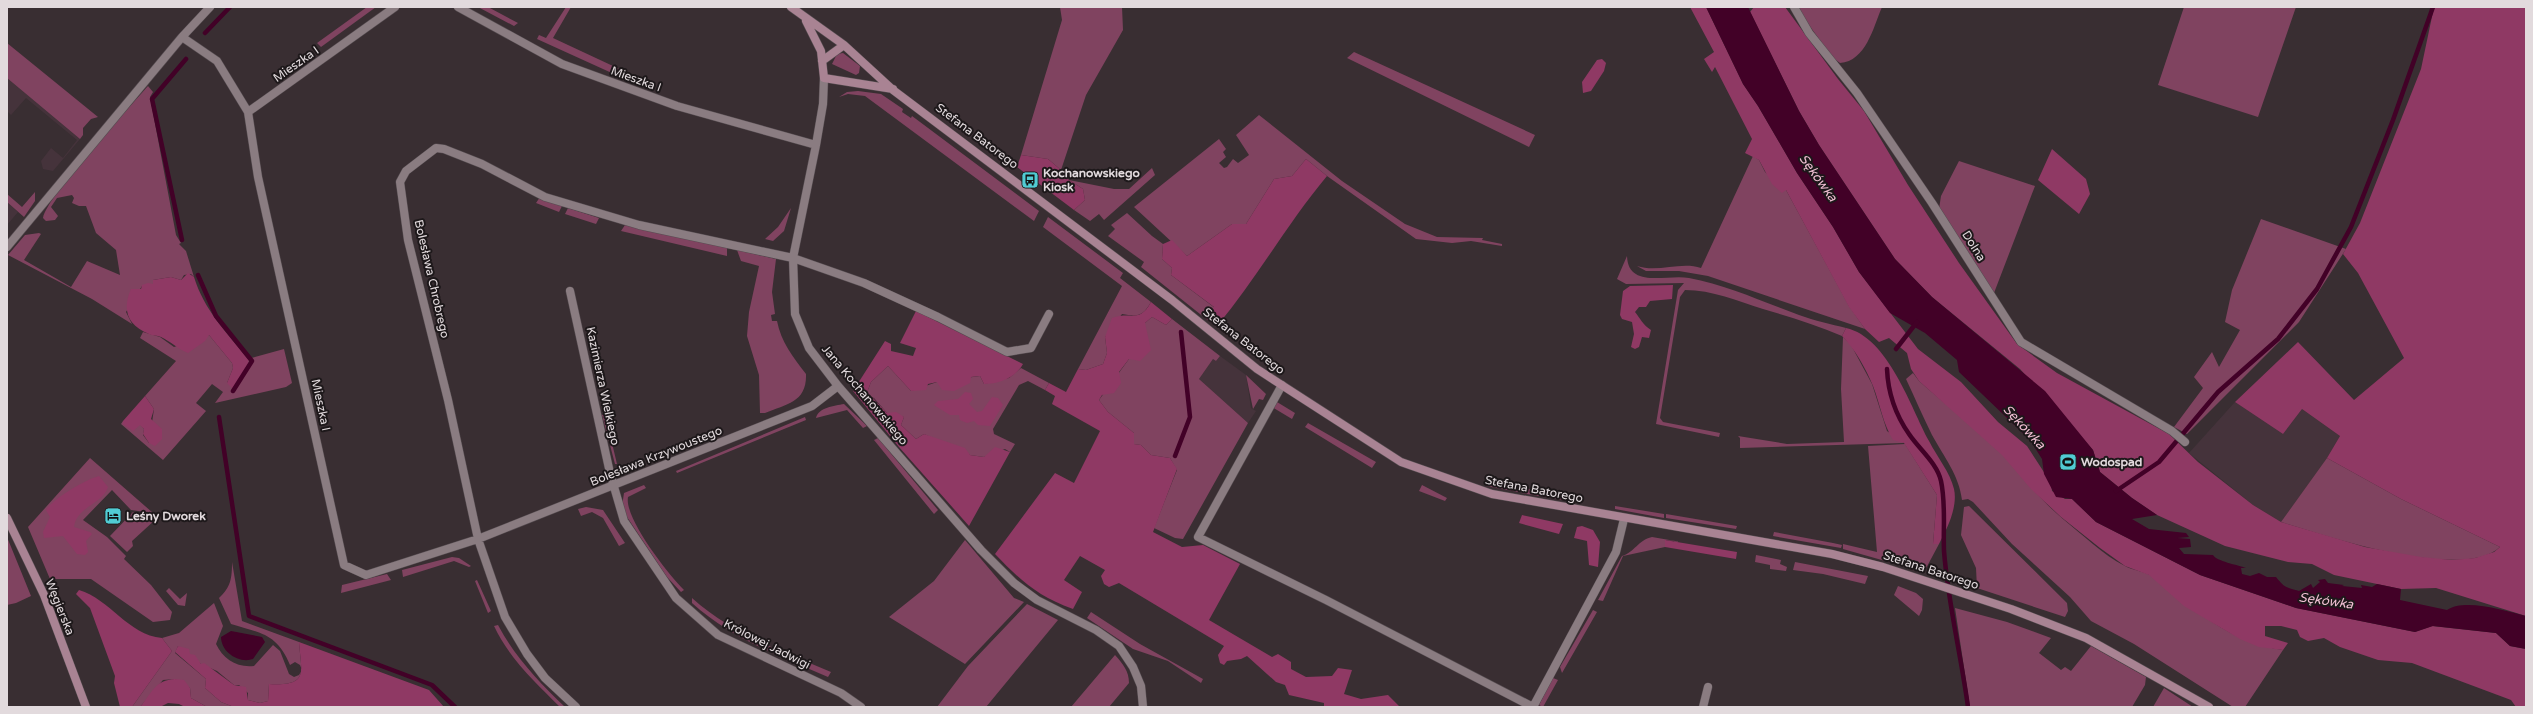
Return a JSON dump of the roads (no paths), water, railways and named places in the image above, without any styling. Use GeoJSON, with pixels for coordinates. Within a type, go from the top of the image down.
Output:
{"type":"FeatureCollection","features":[{"type":"Feature","properties":{"kind":"street"},"geometry":{"type":"LineString","coordinates":[[7,248],[182,38],[210,7]]}},
{"type":"Feature","properties":{"kind":"street","name":"Mieszka I"},"geometry":{"type":"LineString","coordinates":[[248,112],[395,7]]}},
{"type":"Feature","properties":{"kind":"street","name":"Mieszka I"},"geometry":{"type":"LineString","coordinates":[[458,7],[562,64],[677,106],[816,145]]}},
{"type":"Feature","properties":{"kind":"street","name":"Jana Kochanowskiego"},"geometry":{"type":"LineString","coordinates":[[791,7],[806,19],[821,51],[824,78],[823,104],[794,258],[795,314],[809,348],[838,386],[981,550],[1014,583],[1037,600],[1096,630],[1119,646],[1133,667],[1141,686],[1143,707]]}},
{"type":"Feature","properties":{"kind":"street","name":"Dolna"},"geometry":{"type":"LineString","coordinates":[[1794,7],[1808,33],[1857,93],[1932,202],[2021,342],[2172,431],[2185,442]]}},
{"type":"Feature","properties":{"kind":"street","name":"Stefana Batorego"},"geometry":{"type":"LineString","coordinates":[[806,19],[844,45],[893,90],[1103,247],[1257,369],[1401,462],[1451,482],[1492,494],[1624,519],[1832,554],[1883,567],[1936,586],[2011,609],[2086,638],[2209,707]]}},
{"type":"Feature","properties":{"kind":"street","name":"Mieszka I"},"geometry":{"type":"LineString","coordinates":[[182,38],[217,61],[248,112],[258,177],[344,565],[366,574],[478,539]]}},
{"type":"Feature","properties":{"kind":"street"},"geometry":{"type":"LineString","coordinates":[[822,61],[844,45]]}},
{"type":"Feature","properties":{"kind":"street","name":"Stefana Batorego"},"geometry":{"type":"LineString","coordinates":[[824,78],[893,90]]}},
{"type":"Feature","properties":{"kind":"street","name":"Bolesława Chrobrego"},"geometry":{"type":"LineString","coordinates":[[576,707],[545,678],[527,654],[509,624],[478,539],[448,400],[408,240],[400,182],[406,171],[436,148],[444,148],[482,164],[545,197],[639,225],[794,258],[864,283],[938,316],[1007,352],[1031,348],[1049,314]]}},
{"type":"Feature","properties":{"kind":"street","name":"Kazimierza Wielkiego"},"geometry":{"type":"LineString","coordinates":[[570,291],[613,486]]}},
{"type":"Feature","properties":{"kind":"street"},"geometry":{"type":"LineString","coordinates":[[1282,385],[1198,537],[1326,600],[1533,707],[1616,552],[1624,519]]}},
{"type":"Feature","properties":{"kind":"street","name":"Bolesława Krzywoustego"},"geometry":{"type":"LineString","coordinates":[[478,539],[812,406],[838,386]]}},
{"type":"Feature","properties":{"kind":"street","name":"Królowej Jadwigi"},"geometry":{"type":"LineString","coordinates":[[613,486],[624,521],[676,598],[718,634],[841,693],[861,707]]}},
{"type":"Feature","properties":{"kind":"street","name":"Węgierska"},"geometry":{"type":"LineString","coordinates":[[7,518],[44,595],[86,707]]}},
{"type":"Feature","properties":{"kind":"street"},"geometry":{"type":"LineString","coordinates":[[1703,707],[1708,687]]}},
{"type":"Feature","properties":{"kind":"water","name":"Sękówka"},"geometry":{"type":"Polygon","coordinates":[[[1706,7],[1748,7],[1799,111],[1819,145],[1895,259],[1932,297],[2045,391],[2093,450],[2100,472],[2132,498],[2157,515],[2132,519],[2149,529],[2186,533],[2189,537],[2177,538],[2190,539],[2191,547],[2179,548],[2184,554],[2213,555],[2223,561],[2246,568],[2241,568],[2242,574],[2250,576],[2259,573],[2267,577],[2276,577],[2286,587],[2299,591],[2311,584],[2313,588],[2320,582],[2318,580],[2325,579],[2328,583],[2362,588],[2361,585],[2372,587],[2377,584],[2401,589],[2400,600],[2447,610],[2464,605],[2475,605],[2526,616],[2526,649],[2510,646],[2496,633],[2433,626],[2415,632],[2296,608],[2200,575],[2096,522],[2072,499],[2056,497],[2044,474],[2042,459],[2030,440],[1959,372],[1957,360],[1925,333],[1890,313],[1859,272],[1833,227],[1797,173],[1758,106],[1743,84],[1706,7]]]}},
{"type":"Feature","properties":{"kind":"water"},"geometry":{"type":"Polygon","coordinates":[[[231,631],[262,637],[265,642],[253,659],[242,660],[227,652],[222,642],[221,637],[231,631]]]}},
{"type":"Feature","properties":{"kind":"waterway"},"geometry":{"type":"LineString","coordinates":[[205,33],[230,7]]}},
{"type":"Feature","properties":{"kind":"waterway"},"geometry":{"type":"LineString","coordinates":[[2116,491],[2159,462],[2218,392],[2278,339],[2317,289],[2351,227],[2393,120],[2433,7]]}},
{"type":"Feature","properties":{"kind":"waterway"},"geometry":{"type":"LineString","coordinates":[[182,240],[152,99],[186,59]]}},
{"type":"Feature","properties":{"kind":"waterway"},"geometry":{"type":"LineString","coordinates":[[198,275],[216,316],[252,361],[233,391]]}},
{"type":"Feature","properties":{"kind":"waterway"},"geometry":{"type":"LineString","coordinates":[[1896,349],[1917,322]]}},
{"type":"Feature","properties":{"kind":"waterway"},"geometry":{"type":"LineString","coordinates":[[1175,456],[1190,417],[1181,332]]}},
{"type":"Feature","properties":{"kind":"waterway"},"geometry":{"type":"LineString","coordinates":[[1887,369],[1889,386],[1896,411],[1913,440],[1936,468],[1941,481],[1943,490],[1944,551],[1946,570],[1968,707]]}},
{"type":"Feature","properties":{"kind":"waterway"},"geometry":{"type":"LineString","coordinates":[[219,417],[249,616],[432,685],[455,707]]}},
{"type":"Feature","properties":{"kind":"place","name":"Kochanowskiego Kiosk"},"geometry":{"type":"Point","coordinates":[1030,180]}},
{"type":"Feature","properties":{"kind":"place","name":"Wodospad"},"geometry":{"type":"Point","coordinates":[2068,462]}},
{"type":"Feature","properties":{"kind":"place","name":"Leśny Dworek"},"geometry":{"type":"Point","coordinates":[113,516]}}]}
